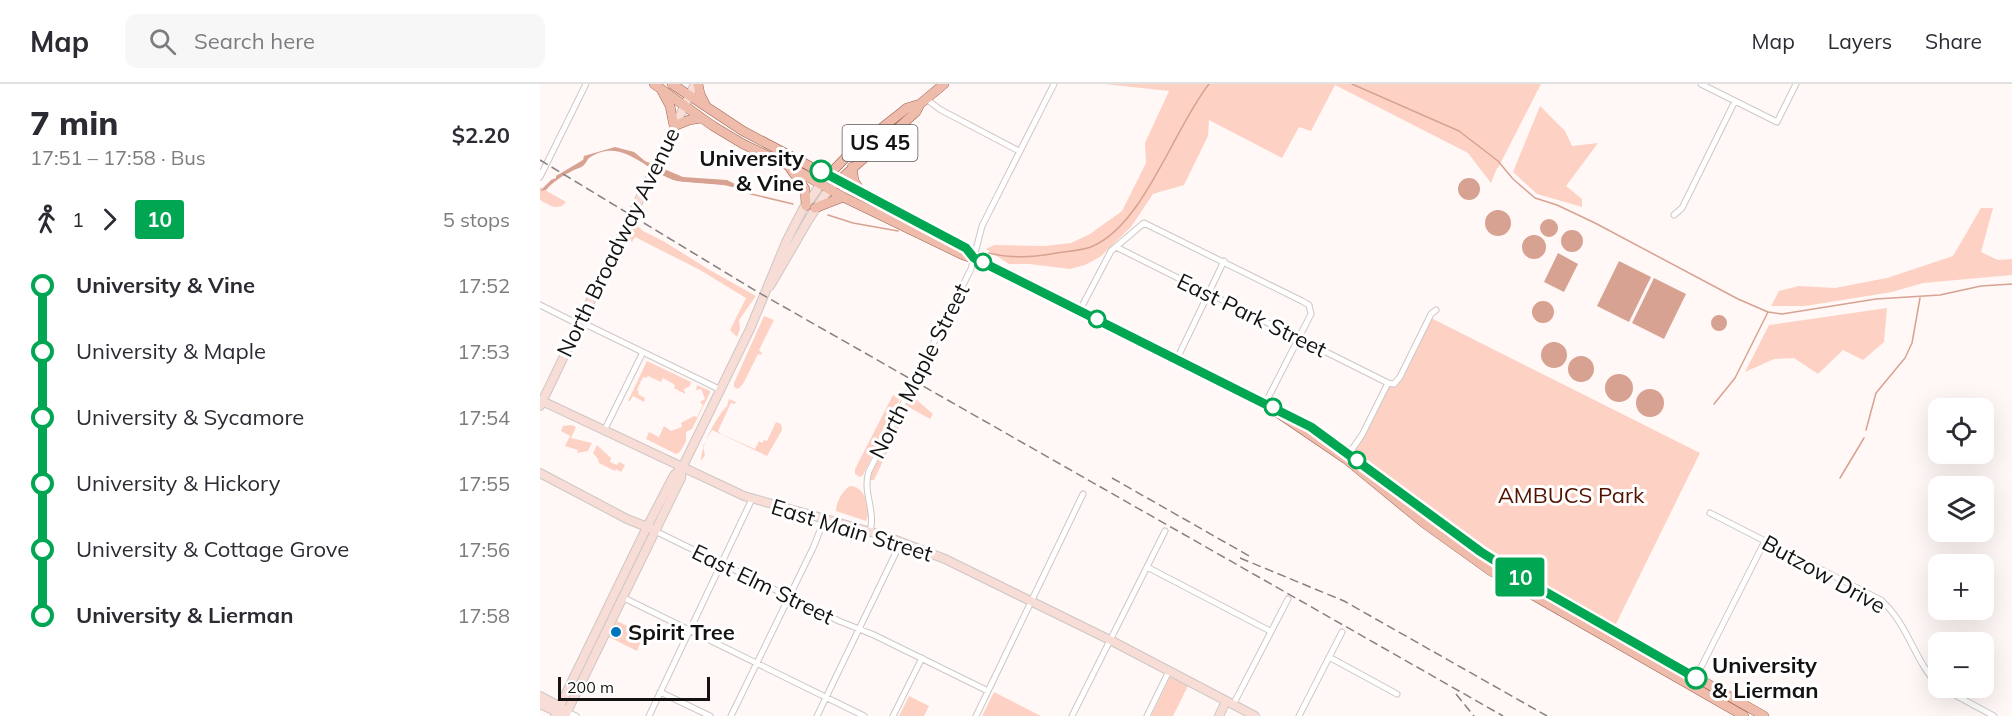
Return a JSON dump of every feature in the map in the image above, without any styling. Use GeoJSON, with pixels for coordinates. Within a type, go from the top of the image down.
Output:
{"type":"FeatureCollection","features":[{"type":"Feature","properties":{"kind":"main road","name":"US 45"},"geometry":{"type":"LineString","coordinates":[[672,84],[742,131],[828,175],[848,154],[895,117],[907,108],[923,102]]}},
{"type":"Feature","properties":{"kind":"main road","name":"North Broadway Avenue"},"geometry":{"type":"LineString","coordinates":[[541,402],[674,126],[697,84]]}},
{"type":"Feature","properties":{"kind":"main road"},"geometry":{"type":"LineString","coordinates":[[697,84],[699,94],[707,108]]}},
{"type":"Feature","properties":{"kind":"main road","name":"US 45"},"geometry":{"type":"LineString","coordinates":[[657,87],[743,144],[789,166],[825,187],[837,181],[916,112],[923,102],[944,84]]}},
{"type":"Feature","properties":{"kind":"main road"},"geometry":{"type":"LineString","coordinates":[[657,87],[670,106],[674,126],[701,118]]}},
{"type":"Feature","properties":{"kind":"main road"},"geometry":{"type":"LineString","coordinates":[[789,166],[805,189],[810,207]]}},
{"type":"Feature","properties":{"kind":"main road"},"geometry":{"type":"LineString","coordinates":[[852,167],[854,181],[863,194]]}},
{"type":"Feature","properties":{"kind":"main road"},"geometry":{"type":"LineString","coordinates":[[561,712],[651,529],[674,475],[682,468],[766,291],[773,283],[810,207],[825,187],[828,175],[966,248],[974,258]]}},
{"type":"Feature","properties":{"kind":"main road"},"geometry":{"type":"LineString","coordinates":[[825,187],[1080,310],[1265,404],[1347,456],[1498,563],[1694,682],[1744,716]]}},
{"type":"Feature","properties":{"kind":"main road"},"geometry":{"type":"LineString","coordinates":[[810,207],[843,197]]}},
{"type":"Feature","properties":{"kind":"main road","name":"East Main Street"},"geometry":{"type":"LineString","coordinates":[[541,402],[752,499],[825,518],[901,542],[945,559],[1110,640],[1255,716]]}},
{"type":"Feature","properties":{"kind":"main road","name":"East Elm Street"},"geometry":{"type":"LineString","coordinates":[[540,474],[651,529]]}},
{"type":"Feature","properties":{"kind":"main road"},"geometry":{"type":"LineString","coordinates":[[627,519],[637,529],[640,541]]}},
{"type":"Feature","properties":{"kind":"main road"},"geometry":{"type":"LineString","coordinates":[[619,595],[640,541],[651,529]]}},
{"type":"Feature","properties":{"kind":"main road"},"geometry":{"type":"LineString","coordinates":[[1694,682],[1764,716]]}},
{"type":"Feature","properties":{"kind":"main road"},"geometry":{"type":"LineString","coordinates":[[540,696],[561,712]]}},
{"type":"Feature","properties":{"kind":"main road"},"geometry":{"type":"LineString","coordinates":[[1219,716],[1230,703]]}},
{"type":"Feature","properties":{"kind":"main road"},"geometry":{"type":"LineString","coordinates":[[540,704],[561,712]]}},
{"type":"Feature","properties":{"kind":"street"},"geometry":{"type":"LineString","coordinates":[[540,177],[586,84]]}},
{"type":"Feature","properties":{"kind":"street","name":"North Maple Street"},"geometry":{"type":"LineString","coordinates":[[870,532],[873,512],[866,485],[869,471],[971,269],[982,226],[1054,84]]}},
{"type":"Feature","properties":{"kind":"street"},"geometry":{"type":"LineString","coordinates":[[1701,84],[1777,122],[1796,84]]}},
{"type":"Feature","properties":{"kind":"street"},"geometry":{"type":"LineString","coordinates":[[1674,215],[1682,208],[1735,101]]}},
{"type":"Feature","properties":{"kind":"street"},"geometry":{"type":"LineString","coordinates":[[923,102],[1019,152]]}},
{"type":"Feature","properties":{"kind":"street"},"geometry":{"type":"LineString","coordinates":[[1080,310],[1108,256],[1144,222],[1224,261],[1307,304],[1311,310],[1265,404]]}},
{"type":"Feature","properties":{"kind":"street","name":"East Park Street"},"geometry":{"type":"LineString","coordinates":[[1116,247],[1388,383]]}},
{"type":"Feature","properties":{"kind":"street"},"geometry":{"type":"LineString","coordinates":[[1177,359],[1224,261]]}},
{"type":"Feature","properties":{"kind":"street"},"geometry":{"type":"LineString","coordinates":[[540,305],[721,390]]}},
{"type":"Feature","properties":{"kind":"street"},"geometry":{"type":"LineString","coordinates":[[1347,456],[1362,435],[1388,383],[1394,384],[1400,377],[1431,314],[1436,310]]}},
{"type":"Feature","properties":{"kind":"street"},"geometry":{"type":"LineString","coordinates":[[604,431],[643,352]]}},
{"type":"Feature","properties":{"kind":"street"},"geometry":{"type":"LineString","coordinates":[[976,716],[1083,494]]}},
{"type":"Feature","properties":{"kind":"street"},"geometry":{"type":"LineString","coordinates":[[649,716],[752,499]]}},
{"type":"Feature","properties":{"kind":"street","name":"Butzow Drive"},"geometry":{"type":"LineString","coordinates":[[1710,513],[1881,600],[1896,615],[1928,673]]}},
{"type":"Feature","properties":{"kind":"street"},"geometry":{"type":"LineString","coordinates":[[731,716],[825,518]]}},
{"type":"Feature","properties":{"kind":"street","name":"East Elm Street"},"geometry":{"type":"LineString","coordinates":[[651,529],[988,691]]}},
{"type":"Feature","properties":{"kind":"street"},"geometry":{"type":"LineString","coordinates":[[1072,716],[1165,531]]}},
{"type":"Feature","properties":{"kind":"street"},"geometry":{"type":"LineString","coordinates":[[1694,682],[1765,541]]}},
{"type":"Feature","properties":{"kind":"street"},"geometry":{"type":"LineString","coordinates":[[817,716],[901,542]]}},
{"type":"Feature","properties":{"kind":"street"},"geometry":{"type":"LineString","coordinates":[[1147,567],[1270,631]]}},
{"type":"Feature","properties":{"kind":"street"},"geometry":{"type":"LineString","coordinates":[[619,595],[864,716]]}},
{"type":"Feature","properties":{"kind":"street"},"geometry":{"type":"LineString","coordinates":[[1230,703],[1288,599]]}},
{"type":"Feature","properties":{"kind":"street"},"geometry":{"type":"LineString","coordinates":[[1299,716],[1341,632]]}},
{"type":"Feature","properties":{"kind":"street"},"geometry":{"type":"LineString","coordinates":[[1329,657],[1397,694]]}},
{"type":"Feature","properties":{"kind":"street"},"geometry":{"type":"LineString","coordinates":[[893,716],[922,658]]}},
{"type":"Feature","properties":{"kind":"street"},"geometry":{"type":"LineString","coordinates":[[1147,716],[1169,671]]}},
{"type":"Feature","properties":{"kind":"street"},"geometry":{"type":"LineString","coordinates":[[660,692],[710,716]]}},
{"type":"Feature","properties":{"kind":"street","name":"Butzow Drive"},"geometry":{"type":"LineString","coordinates":[[1961,698],[1994,716]]}},
{"type":"Feature","properties":{"kind":"street"},"geometry":{"type":"LineString","coordinates":[[561,712],[576,716]]}},
{"type":"Feature","properties":{"kind":"green space"},"geometry":{"type":"Polygon","coordinates":[[[1104,84],[1541,84],[1491,183],[1468,153],[1335,85],[1311,131],[1299,127],[1282,158],[1209,120],[1208,136],[1184,185],[1153,194],[1131,227],[1100,257],[1085,265],[1070,269],[1009,264],[986,249],[994,245],[1045,246],[1071,243],[1090,234],[1122,211],[1146,163],[1145,143],[1169,91],[1104,84]]]}},
{"type":"Feature","properties":{"kind":"green space"},"geometry":{"type":"Polygon","coordinates":[[[1540,106],[1565,131],[1572,146],[1598,143],[1566,186],[1582,199],[1582,207],[1537,194],[1513,172],[1540,106]]]}},
{"type":"Feature","properties":{"kind":"green space"},"geometry":{"type":"Polygon","coordinates":[[[540,187],[566,202],[557,207],[540,200],[540,187]]]}},
{"type":"Feature","properties":{"kind":"green space"},"geometry":{"type":"Polygon","coordinates":[[[1981,208],[1993,208],[1981,252],[1998,260],[2012,259],[2012,275],[1923,283],[1892,292],[1805,306],[1771,306],[1779,291],[1799,286],[1835,288],[1887,278],[1953,256],[1981,208]]]}},
{"type":"Feature","properties":{"kind":"green space"},"geometry":{"type":"Polygon","coordinates":[[[632,224],[636,224],[643,231],[756,296],[739,320],[740,329],[737,337],[730,330],[746,298],[700,270],[635,237],[632,242],[626,238],[632,224]]]}},
{"type":"Feature","properties":{"kind":"green space"},"geometry":{"type":"Polygon","coordinates":[[[1887,308],[1884,342],[1863,360],[1843,350],[1818,374],[1794,358],[1774,359],[1745,372],[1769,325],[1887,308]]]}},
{"type":"Feature","properties":{"kind":"green space"},"geometry":{"type":"Polygon","coordinates":[[[764,316],[774,320],[759,350],[761,355],[758,354],[743,384],[738,389],[734,387],[734,383],[764,316]]]}},
{"type":"Feature","properties":{"kind":"green space","name":"AMBUCS Park"},"geometry":{"type":"Polygon","coordinates":[[[1431,318],[1700,453],[1613,630],[1507,569],[1349,453],[1388,383],[1394,384],[1431,318]]]}},
{"type":"Feature","properties":{"kind":"green space"},"geometry":{"type":"Polygon","coordinates":[[[647,361],[691,382],[690,386],[684,389],[685,394],[663,378],[661,382],[648,376],[643,377],[637,390],[638,394],[645,398],[644,402],[633,396],[628,401],[647,361]]]}},
{"type":"Feature","properties":{"kind":"green space"},"geometry":{"type":"Polygon","coordinates":[[[697,385],[710,393],[692,429],[686,432],[686,441],[680,452],[676,454],[646,439],[649,432],[659,437],[664,426],[671,431],[682,427],[681,423],[694,416],[697,417],[703,405],[700,402],[705,399],[701,389],[696,390],[697,385]]]}},
{"type":"Feature","properties":{"kind":"green space"},"geometry":{"type":"Polygon","coordinates":[[[893,395],[899,399],[899,402],[860,477],[855,474],[855,469],[893,395]]]}},
{"type":"Feature","properties":{"kind":"green space"},"geometry":{"type":"Polygon","coordinates":[[[912,396],[933,414],[930,419],[907,406],[907,400],[912,396]]]}},
{"type":"Feature","properties":{"kind":"green space"},"geometry":{"type":"Polygon","coordinates":[[[729,399],[736,402],[731,403],[718,431],[721,434],[755,449],[759,441],[762,443],[764,440],[767,441],[776,422],[781,424],[782,430],[767,456],[712,430],[706,440],[729,399]]]}},
{"type":"Feature","properties":{"kind":"green space"},"geometry":{"type":"Polygon","coordinates":[[[904,411],[906,412],[874,480],[871,480],[869,478],[904,411]]]}},
{"type":"Feature","properties":{"kind":"green space"},"geometry":{"type":"Polygon","coordinates":[[[563,426],[576,427],[571,438],[592,443],[588,451],[577,453],[578,450],[565,446],[570,436],[561,431],[563,426]]]}},
{"type":"Feature","properties":{"kind":"green space"},"geometry":{"type":"Polygon","coordinates":[[[597,445],[611,458],[610,462],[625,465],[621,472],[599,463],[593,453],[597,445]]]}},
{"type":"Feature","properties":{"kind":"green space"},"geometry":{"type":"Polygon","coordinates":[[[850,486],[860,490],[866,499],[868,516],[866,521],[836,511],[840,497],[850,486]]]}},
{"type":"Feature","properties":{"kind":"green space"},"geometry":{"type":"Polygon","coordinates":[[[617,621],[644,634],[637,651],[609,637],[617,621]]]}},
{"type":"Feature","properties":{"kind":"green space"},"geometry":{"type":"Polygon","coordinates":[[[1170,677],[1188,686],[1173,716],[1151,716],[1170,677]]]}},
{"type":"Feature","properties":{"kind":"green space"},"geometry":{"type":"Polygon","coordinates":[[[994,692],[1041,716],[982,716],[994,692]]]}},
{"type":"Feature","properties":{"kind":"green space"},"geometry":{"type":"Polygon","coordinates":[[[909,696],[929,706],[924,716],[899,716],[909,696]]]}},
{"type":"Feature","properties":{"kind":"shaded area"},"geometry":{"type":"Polygon","coordinates":[[[615,147],[634,152],[645,161],[683,177],[727,180],[739,186],[677,181],[634,158],[612,151],[601,152],[589,158],[583,166],[561,177],[546,190],[540,191],[556,176],[583,160],[584,156],[615,147]]]}},
{"type":"Feature","properties":{"kind":"shaded area"},"geometry":{"type":"Polygon","coordinates":[[[1465,178],[1473,178],[1480,185],[1480,193],[1473,200],[1465,200],[1458,193],[1458,185],[1465,178]]]}},
{"type":"Feature","properties":{"kind":"shaded area"},"geometry":{"type":"Polygon","coordinates":[[[1498,210],[1507,214],[1511,223],[1507,232],[1498,236],[1489,232],[1485,223],[1489,214],[1498,210]]]}},
{"type":"Feature","properties":{"kind":"shaded area"},"geometry":{"type":"Polygon","coordinates":[[[1545,219],[1553,219],[1558,224],[1556,235],[1545,237],[1540,232],[1540,224],[1545,219]]]}},
{"type":"Feature","properties":{"kind":"shaded area"},"geometry":{"type":"Polygon","coordinates":[[[1572,230],[1580,233],[1583,241],[1580,249],[1572,252],[1564,249],[1561,241],[1564,233],[1572,230]]]}},
{"type":"Feature","properties":{"kind":"shaded area"},"geometry":{"type":"Polygon","coordinates":[[[1534,235],[1542,239],[1546,247],[1542,255],[1534,259],[1526,255],[1522,247],[1526,239],[1534,235]]]}},
{"type":"Feature","properties":{"kind":"shaded area"},"geometry":{"type":"Polygon","coordinates":[[[1558,253],[1578,264],[1564,292],[1544,282],[1558,253]]]}},
{"type":"Feature","properties":{"kind":"shaded area"},"geometry":{"type":"Polygon","coordinates":[[[1619,261],[1651,277],[1629,322],[1597,306],[1619,261]]]}},
{"type":"Feature","properties":{"kind":"shaded area"},"geometry":{"type":"Polygon","coordinates":[[[1654,278],[1686,294],[1664,339],[1632,323],[1654,278]]]}},
{"type":"Feature","properties":{"kind":"shaded area"},"geometry":{"type":"Polygon","coordinates":[[[1543,301],[1551,304],[1554,312],[1551,320],[1543,323],[1535,320],[1532,312],[1535,304],[1543,301]]]}},
{"type":"Feature","properties":{"kind":"shaded area"},"geometry":{"type":"Polygon","coordinates":[[[1716,315],[1722,315],[1727,323],[1725,329],[1716,331],[1711,326],[1711,320],[1716,315]]]}},
{"type":"Feature","properties":{"kind":"shaded area"},"geometry":{"type":"Polygon","coordinates":[[[1554,342],[1563,346],[1567,355],[1563,364],[1554,368],[1545,364],[1541,355],[1545,346],[1554,342]]]}},
{"type":"Feature","properties":{"kind":"shaded area"},"geometry":{"type":"Polygon","coordinates":[[[1581,356],[1590,360],[1594,369],[1590,378],[1581,382],[1572,378],[1568,369],[1572,360],[1581,356]]]}},
{"type":"Feature","properties":{"kind":"shaded area"},"geometry":{"type":"Polygon","coordinates":[[[1619,374],[1629,378],[1633,388],[1629,398],[1619,402],[1609,398],[1605,388],[1609,378],[1619,374]]]}},
{"type":"Feature","properties":{"kind":"shaded area"},"geometry":{"type":"Polygon","coordinates":[[[1650,389],[1660,393],[1664,403],[1660,413],[1650,417],[1640,413],[1636,403],[1640,393],[1650,389]]]}},
{"type":"Feature","properties":{"kind":"waterway"},"geometry":{"type":"LineString","coordinates":[[989,253],[1023,257],[1075,251],[1093,246],[1111,235],[1128,218],[1143,197],[1209,84]]}},
{"type":"Feature","properties":{"kind":"waterway"},"geometry":{"type":"LineString","coordinates":[[1352,84],[1459,131],[1498,161],[1513,179],[1535,198],[1557,205],[1595,223],[1738,299],[1768,312],[1782,314],[1876,299],[1940,295],[1981,286],[2012,284]]}},
{"type":"Feature","properties":{"kind":"waterway"},"geometry":{"type":"LineString","coordinates":[[735,186],[751,194],[793,204]]}},
{"type":"Feature","properties":{"kind":"waterway"},"geometry":{"type":"LineString","coordinates":[[828,215],[853,223],[898,231]]}},
{"type":"Feature","properties":{"kind":"waterway"},"geometry":{"type":"LineString","coordinates":[[1866,430],[1876,393],[1905,358],[1912,343],[1920,298]]}},
{"type":"Feature","properties":{"kind":"waterway"},"geometry":{"type":"LineString","coordinates":[[1714,404],[1735,378],[1768,312]]}},
{"type":"Feature","properties":{"kind":"waterway"},"geometry":{"type":"LineString","coordinates":[[1840,478],[1864,438]]}},
{"type":"Feature","properties":{"kind":"railway"},"geometry":{"type":"LineString","coordinates":[[540,160],[756,291],[1503,716]]}},
{"type":"Feature","properties":{"kind":"railway"},"geometry":{"type":"LineString","coordinates":[[1112,478],[1251,557]]}},
{"type":"Feature","properties":{"kind":"railway"},"geometry":{"type":"LineString","coordinates":[[1240,558],[1344,601],[1547,716]]}},
{"type":"Feature","properties":{"kind":"railway"},"geometry":{"type":"LineString","coordinates":[[1456,694],[1474,716]]}},
{"type":"Feature","properties":{"kind":"bus line","name":"10"},"geometry":{"type":"LineString","coordinates":[[821,171],[966,248],[974,258],[1311,427],[1329,438],[1430,516],[1481,552],[1535,586],[1696,678]]}},
{"type":"Feature","properties":{"kind":"place","name":"University & Vine"},"geometry":{"type":"Point","coordinates":[821,171]}},
{"type":"Feature","properties":{"kind":"place","name":"Spirit Tree"},"geometry":{"type":"Point","coordinates":[616,632]}},
{"type":"Feature","properties":{"kind":"place","name":"University & Lierman"},"geometry":{"type":"Point","coordinates":[1696,678]}}]}
